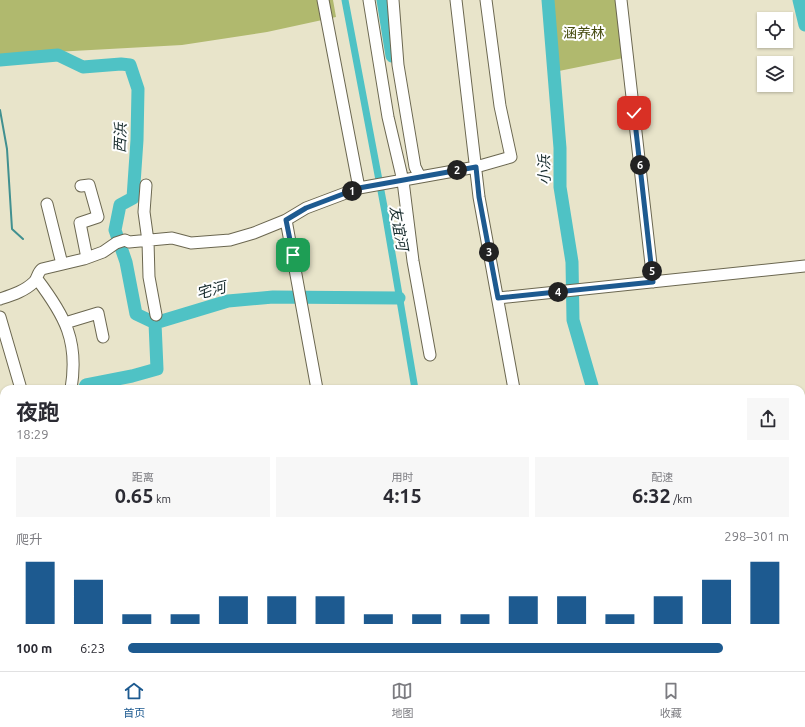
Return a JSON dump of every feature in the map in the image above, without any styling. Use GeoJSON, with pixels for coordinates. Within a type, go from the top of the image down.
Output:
{"type":"FeatureCollection","features":[{"type":"Feature","properties":{"kind":"street"},"geometry":{"type":"LineString","coordinates":[[323,0],[364,187]]}},
{"type":"Feature","properties":{"kind":"street"},"geometry":{"type":"LineString","coordinates":[[369,0],[430,355]]}},
{"type":"Feature","properties":{"kind":"street"},"geometry":{"type":"LineString","coordinates":[[393,0],[394,27],[399,73],[414,167],[420,178]]}},
{"type":"Feature","properties":{"kind":"street"},"geometry":{"type":"LineString","coordinates":[[456,0],[462,63],[479,197],[513,385]]}},
{"type":"Feature","properties":{"kind":"street"},"geometry":{"type":"LineString","coordinates":[[0,299],[28,288],[37,278],[39,271],[42,269],[87,258],[103,252],[118,242],[172,238],[191,243],[230,240],[254,233],[286,220],[306,208],[364,187],[476,167],[511,157],[500,106],[486,0]]}},
{"type":"Feature","properties":{"kind":"street"},"geometry":{"type":"LineString","coordinates":[[622,0],[653,282]]}},
{"type":"Feature","properties":{"kind":"street"},"geometry":{"type":"LineString","coordinates":[[81,186],[89,185],[98,217],[80,223],[87,258]]}},
{"type":"Feature","properties":{"kind":"street"},"geometry":{"type":"LineString","coordinates":[[146,185],[144,212],[148,240],[149,276],[156,315]]}},
{"type":"Feature","properties":{"kind":"street"},"geometry":{"type":"LineString","coordinates":[[47,204],[62,264]]}},
{"type":"Feature","properties":{"kind":"street"},"geometry":{"type":"LineString","coordinates":[[286,220],[316,385]]}},
{"type":"Feature","properties":{"kind":"street"},"geometry":{"type":"LineString","coordinates":[[498,298],[805,266]]}},
{"type":"Feature","properties":{"kind":"street"},"geometry":{"type":"LineString","coordinates":[[37,278],[56,304],[66,323],[73,361],[71,385]]}},
{"type":"Feature","properties":{"kind":"street"},"geometry":{"type":"LineString","coordinates":[[66,323],[98,313],[103,337]]}},
{"type":"Feature","properties":{"kind":"street"},"geometry":{"type":"LineString","coordinates":[[0,317],[20,385]]}},
{"type":"Feature","properties":{"kind":"green space"},"geometry":{"type":"Polygon","coordinates":[[[0,0],[333,0],[336,17],[267,32],[182,45],[0,55],[0,0]]]}},
{"type":"Feature","properties":{"kind":"green space","name":"涵养林"},"geometry":{"type":"Polygon","coordinates":[[[548,0],[621,0],[628,57],[554,72],[548,0]]]}},
{"type":"Feature","properties":{"kind":"waterway","name":"友谊河"},"geometry":{"type":"LineString","coordinates":[[345,0],[385,212],[414,385]]}},
{"type":"Feature","properties":{"kind":"waterway","name":"小浜"},"geometry":{"type":"LineString","coordinates":[[383,0],[392,56]]}},
{"type":"Feature","properties":{"kind":"waterway","name":"小浜"},"geometry":{"type":"LineString","coordinates":[[548,0],[560,148],[560,187],[572,262],[573,320],[592,385]]}},
{"type":"Feature","properties":{"kind":"waterway"},"geometry":{"type":"LineString","coordinates":[[799,0],[805,25]]}},
{"type":"Feature","properties":{"kind":"waterway","name":"西浜"},"geometry":{"type":"LineString","coordinates":[[0,60],[58,55],[83,67],[121,64],[130,65],[138,89],[137,140],[133,198],[120,205],[115,230],[126,262],[136,314],[155,323]]}},
{"type":"Feature","properties":{"kind":"waterway"},"geometry":{"type":"LineString","coordinates":[[0,110],[7,149],[12,229],[23,239]]}},
{"type":"Feature","properties":{"kind":"waterway","name":"宅河"},"geometry":{"type":"LineString","coordinates":[[86,385],[132,376],[157,369],[155,323],[228,301],[273,297],[399,298]]}},
{"type":"Feature","properties":{"kind":"route"},"geometry":{"type":"LineString","coordinates":[[293,255],[286,220],[306,208],[359,188],[476,167],[479,197],[498,298],[653,282],[634,113]]}}]}
